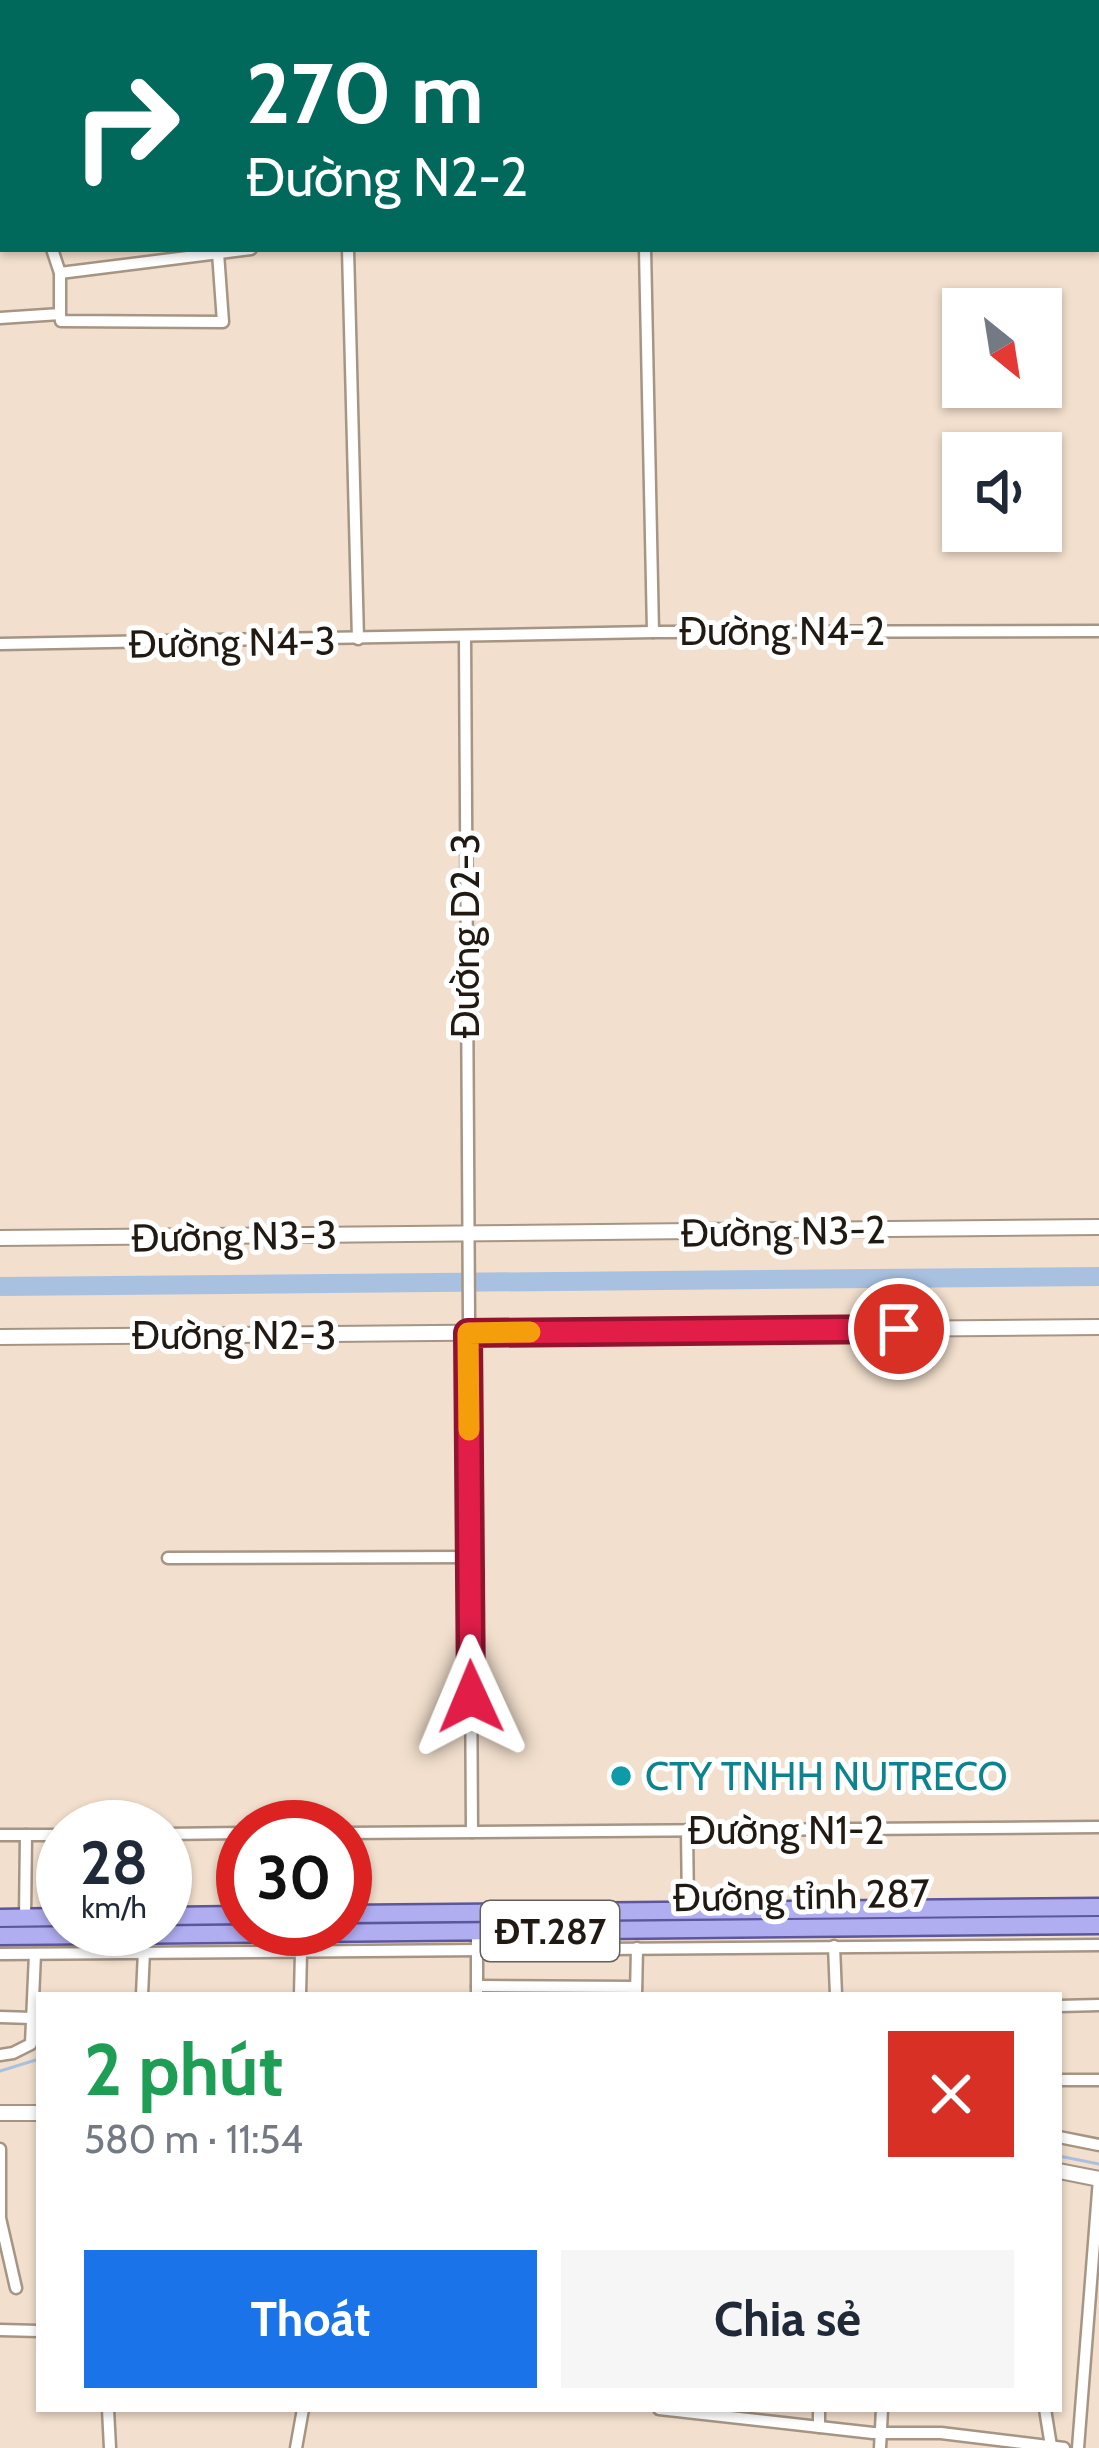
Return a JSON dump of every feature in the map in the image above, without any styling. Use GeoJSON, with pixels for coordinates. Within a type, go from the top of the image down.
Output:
{"type":"FeatureCollection","features":[{"type":"Feature","properties":{"kind":"main road","name":"Đường tỉnh 287"},"geometry":{"type":"LineString","coordinates":[[372,1914],[1099,1907]]}},
{"type":"Feature","properties":{"kind":"main road"},"geometry":{"type":"LineString","coordinates":[[639,1938],[640,1910]]}},
{"type":"Feature","properties":{"kind":"main road"},"geometry":{"type":"LineString","coordinates":[[0,1918],[36,1918]]}},
{"type":"Feature","properties":{"kind":"main road","name":"Đường tỉnh 287"},"geometry":{"type":"LineString","coordinates":[[192,1944],[1099,1925]]}},
{"type":"Feature","properties":{"kind":"main road","name":"Đường tỉnh 287"},"geometry":{"type":"LineString","coordinates":[[0,1936],[36,1938]]}},
{"type":"Feature","properties":{"kind":"street"},"geometry":{"type":"LineString","coordinates":[[53,252],[60,273],[61,320],[223,322],[218,253]]}},
{"type":"Feature","properties":{"kind":"street"},"geometry":{"type":"LineString","coordinates":[[60,273],[226,252]]}},
{"type":"Feature","properties":{"kind":"street"},"geometry":{"type":"LineString","coordinates":[[348,252],[358,639]]}},
{"type":"Feature","properties":{"kind":"street"},"geometry":{"type":"LineString","coordinates":[[645,252],[653,632]]}},
{"type":"Feature","properties":{"kind":"street"},"geometry":{"type":"LineString","coordinates":[[0,318],[61,314]]}},
{"type":"Feature","properties":{"kind":"street","name":"Đường N4-2"},"geometry":{"type":"LineString","coordinates":[[465,638],[653,632],[1099,632]]}},
{"type":"Feature","properties":{"kind":"street","name":"Đường N4-3"},"geometry":{"type":"LineString","coordinates":[[0,644],[465,638]]}},
{"type":"Feature","properties":{"kind":"street","name":"Đường D2-3"},"geometry":{"type":"LineString","coordinates":[[465,638],[472,1832]]}},
{"type":"Feature","properties":{"kind":"street","name":"Đường N3-2"},"geometry":{"type":"LineString","coordinates":[[467,1234],[1099,1227]]}},
{"type":"Feature","properties":{"kind":"street","name":"Đường N3-3"},"geometry":{"type":"LineString","coordinates":[[0,1238],[467,1234]]}},
{"type":"Feature","properties":{"kind":"street","name":"Đường N2-3"},"geometry":{"type":"LineString","coordinates":[[0,1337],[1099,1328]]}},
{"type":"Feature","properties":{"kind":"street"},"geometry":{"type":"LineString","coordinates":[[168,1558],[470,1557]]}},
{"type":"Feature","properties":{"kind":"street","name":"Đường N1-2"},"geometry":{"type":"LineString","coordinates":[[372,1833],[1099,1827]]}},
{"type":"Feature","properties":{"kind":"street"},"geometry":{"type":"LineString","coordinates":[[687,1830],[688,1908]]}},
{"type":"Feature","properties":{"kind":"street"},"geometry":{"type":"LineString","coordinates":[[0,1835],[36,1835]]}},
{"type":"Feature","properties":{"kind":"street"},"geometry":{"type":"LineString","coordinates":[[26,1835],[26,1918]]}},
{"type":"Feature","properties":{"kind":"street"},"geometry":{"type":"LineString","coordinates":[[372,1948],[477,1941],[477,1991],[636,1991],[639,1938],[834,1946],[1099,1945]]}},
{"type":"Feature","properties":{"kind":"street"},"geometry":{"type":"LineString","coordinates":[[834,1946],[836,1992]]}},
{"type":"Feature","properties":{"kind":"street"},"geometry":{"type":"LineString","coordinates":[[0,1954],[35,1954],[35,2043],[0,2055]]}},
{"type":"Feature","properties":{"kind":"street"},"geometry":{"type":"LineString","coordinates":[[142,1992],[144,1956]]}},
{"type":"Feature","properties":{"kind":"street"},"geometry":{"type":"LineString","coordinates":[[300,1992],[301,1956]]}},
{"type":"Feature","properties":{"kind":"street"},"geometry":{"type":"LineString","coordinates":[[1062,2006],[1099,2005]]}},
{"type":"Feature","properties":{"kind":"street"},"geometry":{"type":"LineString","coordinates":[[0,2017],[33,2018]]}},
{"type":"Feature","properties":{"kind":"street"},"geometry":{"type":"LineString","coordinates":[[1062,2080],[1099,2080]]}},
{"type":"Feature","properties":{"kind":"street"},"geometry":{"type":"LineString","coordinates":[[0,2113],[36,2113]]}},
{"type":"Feature","properties":{"kind":"street"},"geometry":{"type":"LineString","coordinates":[[1062,2138],[1099,2145]]}},
{"type":"Feature","properties":{"kind":"street"},"geometry":{"type":"LineString","coordinates":[[0,2149],[0,2218],[16,2288]]}},
{"type":"Feature","properties":{"kind":"street"},"geometry":{"type":"LineString","coordinates":[[1062,2172],[1099,2179],[1093,2347],[1084,2370],[1078,2448]]}},
{"type":"Feature","properties":{"kind":"street"},"geometry":{"type":"LineString","coordinates":[[0,2330],[36,2330]]}},
{"type":"Feature","properties":{"kind":"street"},"geometry":{"type":"LineString","coordinates":[[1084,2370],[1099,2368]]}},
{"type":"Feature","properties":{"kind":"street"},"geometry":{"type":"LineString","coordinates":[[108,2412],[110,2448]]}},
{"type":"Feature","properties":{"kind":"street"},"geometry":{"type":"LineString","coordinates":[[296,2448],[302,2412]]}},
{"type":"Feature","properties":{"kind":"street"},"geometry":{"type":"LineString","coordinates":[[686,2412],[881,2434],[941,2433],[1058,2447],[1046,2412]]}},
{"type":"Feature","properties":{"kind":"street"},"geometry":{"type":"LineString","coordinates":[[819,2412],[819,2427]]}},
{"type":"Feature","properties":{"kind":"street"},"geometry":{"type":"LineString","coordinates":[[880,2448],[882,2412]]}},
{"type":"Feature","properties":{"kind":"water"},"geometry":{"type":"Polygon","coordinates":[[[1099,1267],[1099,1286],[0,1296],[0,1277],[1099,1267]]]}},
{"type":"Feature","properties":{"kind":"waterway"},"geometry":{"type":"LineString","coordinates":[[0,2071],[36,2060]]}},
{"type":"Feature","properties":{"kind":"waterway"},"geometry":{"type":"LineString","coordinates":[[1062,2157],[1099,2164]]}},
{"type":"Feature","properties":{"kind":"slow traffic"},"geometry":{"type":"LineString","coordinates":[[469,1430],[468,1333],[530,1332]]}},
{"type":"Feature","properties":{"kind":"place","name":"CTY TNHH NUTRECO"},"geometry":{"type":"Point","coordinates":[621,1776]}},
{"type":"Feature","properties":{"kind":"route"},"geometry":{"type":"LineString","coordinates":[[471,1697],[468,1333],[899,1329]]}}]}
